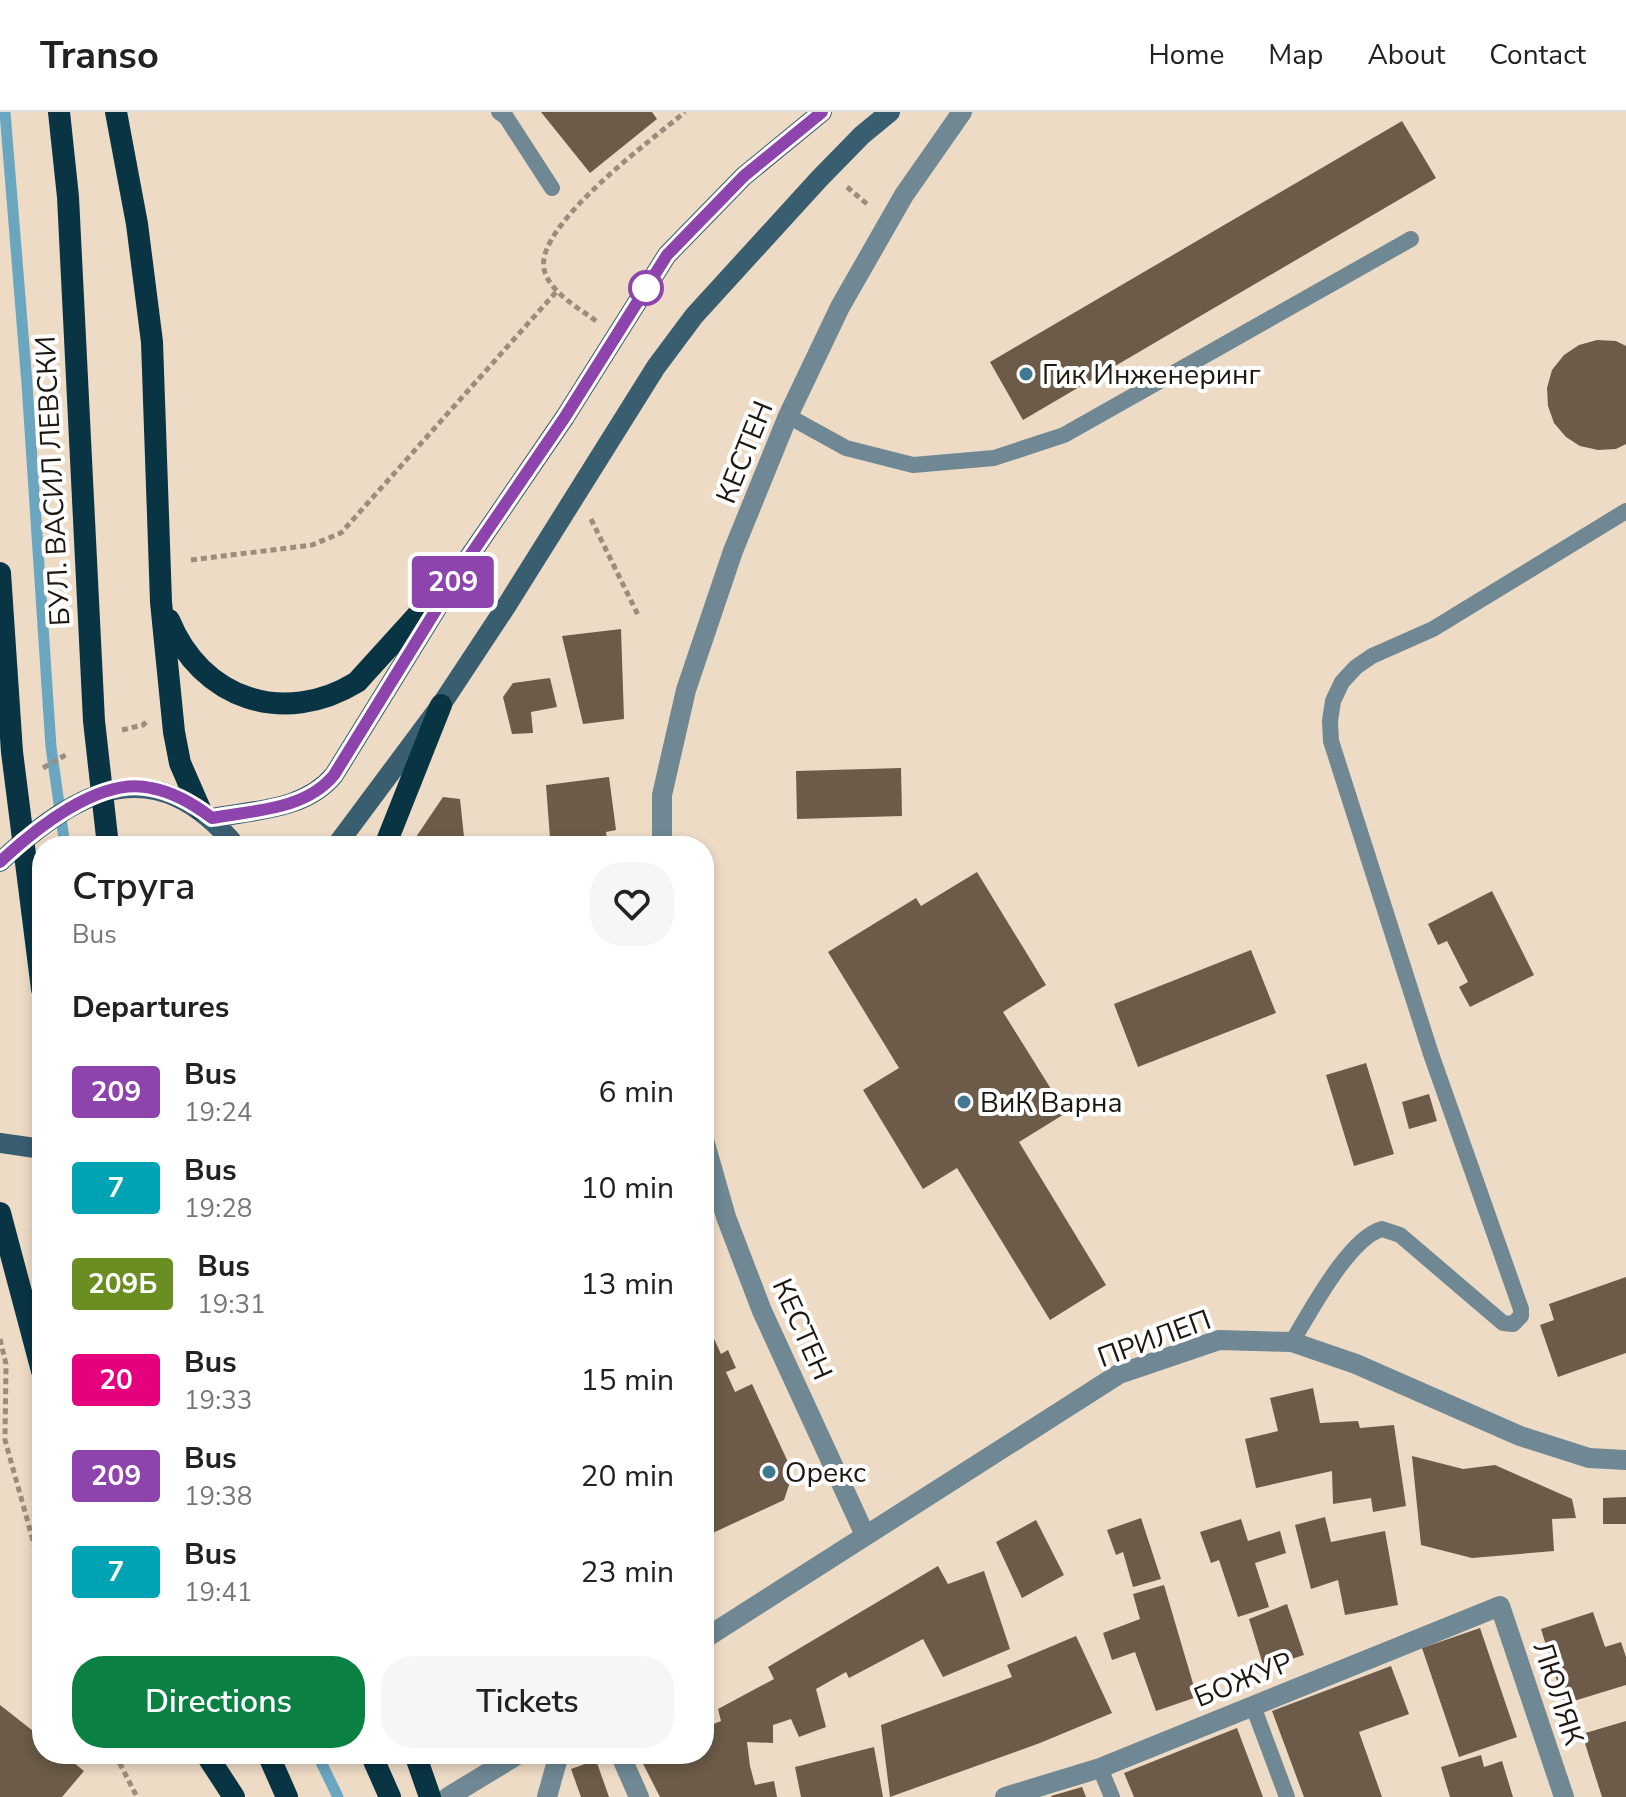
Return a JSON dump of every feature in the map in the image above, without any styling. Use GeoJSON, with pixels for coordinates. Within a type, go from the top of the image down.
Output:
{"type":"FeatureCollection","features":[{"type":"Feature","properties":{"kind":"highway","name":"БУЛ. ВАСИЛ ЛЕВСКИ"},"geometry":{"type":"LineString","coordinates":[[59,112],[68,197],[94,721],[107,836]]}},
{"type":"Feature","properties":{"kind":"highway"},"geometry":{"type":"LineString","coordinates":[[116,112],[137,224],[152,342],[161,602],[174,732],[180,763],[206,814]]}},
{"type":"Feature","properties":{"kind":"highway"},"geometry":{"type":"LineString","coordinates":[[161,602],[188,657],[223,688],[271,702],[319,701],[357,682],[465,563]]}},
{"type":"Feature","properties":{"kind":"highway","name":"БУЛ. ВАСИЛ ЛЕВСКИ"},"geometry":{"type":"LineString","coordinates":[[0,573],[12,752],[32,910]]}},
{"type":"Feature","properties":{"kind":"highway"},"geometry":{"type":"LineString","coordinates":[[389,836],[441,705]]}},
{"type":"Feature","properties":{"kind":"highway"},"geometry":{"type":"LineString","coordinates":[[0,1213],[32,1336]]}},
{"type":"Feature","properties":{"kind":"highway"},"geometry":{"type":"LineString","coordinates":[[0,1282],[23,1304]]}},
{"type":"Feature","properties":{"kind":"highway"},"geometry":{"type":"LineString","coordinates":[[213,1764],[234,1797]]}},
{"type":"Feature","properties":{"kind":"highway"},"geometry":{"type":"LineString","coordinates":[[272,1764],[287,1797]]}},
{"type":"Feature","properties":{"kind":"highway"},"geometry":{"type":"LineString","coordinates":[[375,1764],[390,1797]]}},
{"type":"Feature","properties":{"kind":"highway"},"geometry":{"type":"LineString","coordinates":[[418,1764],[430,1797]]}},
{"type":"Feature","properties":{"kind":"main road"},"geometry":{"type":"LineString","coordinates":[[206,814],[291,804],[323,789],[465,563],[565,417],[667,255],[744,176],[822,112]]}},
{"type":"Feature","properties":{"kind":"main road"},"geometry":{"type":"LineString","coordinates":[[343,836],[441,705],[656,367],[694,316],[819,179],[862,135],[890,112]]}},
{"type":"Feature","properties":{"kind":"main road"},"geometry":{"type":"LineString","coordinates":[[0,862],[27,838],[108,790],[149,787],[206,814],[227,836]]}},
{"type":"Feature","properties":{"kind":"main road"},"geometry":{"type":"LineString","coordinates":[[0,1143],[32,1148]]}},
{"type":"Feature","properties":{"kind":"street","name":"КЕСТЕН"},"geometry":{"type":"LineString","coordinates":[[662,836],[662,795],[686,690],[733,551],[788,416],[840,307],[881,235],[904,195],[962,112]]}},
{"type":"Feature","properties":{"kind":"street","name":"КЕСТЕН"},"geometry":{"type":"LineString","coordinates":[[714,1175],[726,1217],[762,1311],[865,1535]]}},
{"type":"Feature","properties":{"kind":"street","name":"ПРИЛЕП"},"geometry":{"type":"LineString","coordinates":[[714,1633],[1119,1374],[1219,1340],[1292,1342],[1356,1364],[1520,1436],[1589,1458],[1626,1460]]}},
{"type":"Feature","properties":{"kind":"street","name":"БОЖУР"},"geometry":{"type":"LineString","coordinates":[[1005,1797],[1100,1768],[1500,1606]]}},
{"type":"Feature","properties":{"kind":"street","name":"ЛЮЛЯК"},"geometry":{"type":"LineString","coordinates":[[1500,1606],[1564,1797]]}},
{"type":"Feature","properties":{"kind":"street"},"geometry":{"type":"LineString","coordinates":[[460,1794],[504,1764]]}},
{"type":"Feature","properties":{"kind":"street"},"geometry":{"type":"LineString","coordinates":[[547,1797],[556,1764]]}},
{"type":"Feature","properties":{"kind":"street"},"geometry":{"type":"LineString","coordinates":[[624,1764],[639,1797]]}},
{"type":"Feature","properties":{"kind":"lane"},"geometry":{"type":"LineString","coordinates":[[499,112],[506,117],[552,188]]}},
{"type":"Feature","properties":{"kind":"lane"},"geometry":{"type":"LineString","coordinates":[[788,416],[846,448],[913,465],[994,458],[1064,435],[1411,239]]}},
{"type":"Feature","properties":{"kind":"lane"},"geometry":{"type":"LineString","coordinates":[[1292,1342],[1331,1277],[1369,1235],[1382,1229],[1400,1235],[1503,1323],[1513,1324],[1521,1316],[1431,1054],[1331,741],[1330,721],[1333,701],[1342,682],[1356,667],[1372,656],[1433,629],[1626,511]]}},
{"type":"Feature","properties":{"kind":"lane"},"geometry":{"type":"LineString","coordinates":[[1253,1706],[1287,1797]]}},
{"type":"Feature","properties":{"kind":"lane"},"geometry":{"type":"LineString","coordinates":[[1100,1768],[1112,1797]]}},
{"type":"Feature","properties":{"kind":"path"},"geometry":{"type":"LineString","coordinates":[[615,336],[557,291],[544,271],[544,257],[555,231],[579,202],[685,112]]}},
{"type":"Feature","properties":{"kind":"path"},"geometry":{"type":"LineString","coordinates":[[840,181],[868,206]]}},
{"type":"Feature","properties":{"kind":"path"},"geometry":{"type":"LineString","coordinates":[[191,560],[312,545],[341,533],[557,291]]}},
{"type":"Feature","properties":{"kind":"path"},"geometry":{"type":"LineString","coordinates":[[578,491],[638,615]]}},
{"type":"Feature","properties":{"kind":"path"},"geometry":{"type":"LineString","coordinates":[[0,1339],[6,1364],[5,1440],[32,1537]]}},
{"type":"Feature","properties":{"kind":"path"},"geometry":{"type":"LineString","coordinates":[[120,1764],[137,1797]]}},
{"type":"Feature","properties":{"kind":"building"},"geometry":{"type":"Polygon","coordinates":[[[541,112],[652,112],[657,119],[590,173],[541,112]]]}},
{"type":"Feature","properties":{"kind":"building"},"geometry":{"type":"Polygon","coordinates":[[[1402,121],[1436,178],[1023,420],[990,362],[1402,121]]]}},
{"type":"Feature","properties":{"kind":"building"},"geometry":{"type":"Polygon","coordinates":[[[1597,340],[1616,341],[1626,346],[1626,444],[1616,449],[1598,450],[1580,446],[1566,437],[1554,423],[1548,406],[1547,388],[1552,370],[1564,355],[1579,345],[1597,340]]]}},
{"type":"Feature","properties":{"kind":"building"},"geometry":{"type":"Polygon","coordinates":[[[621,629],[624,719],[583,724],[562,636],[621,629]]]}},
{"type":"Feature","properties":{"kind":"building"},"geometry":{"type":"Polygon","coordinates":[[[550,678],[557,707],[531,712],[533,733],[512,734],[503,697],[513,683],[550,678]]]}},
{"type":"Feature","properties":{"kind":"building"},"geometry":{"type":"Polygon","coordinates":[[[901,768],[902,816],[797,819],[796,771],[901,768]]]}},
{"type":"Feature","properties":{"kind":"building"},"geometry":{"type":"Polygon","coordinates":[[[609,777],[616,830],[606,832],[607,836],[550,836],[546,785],[609,777]]]}},
{"type":"Feature","properties":{"kind":"building"},"geometry":{"type":"Polygon","coordinates":[[[443,797],[460,799],[464,836],[417,836],[443,797]]]}},
{"type":"Feature","properties":{"kind":"building","name":"ВиК Варна"},"geometry":{"type":"Polygon","coordinates":[[[977,872],[1046,985],[1003,1012],[1066,1113],[1019,1142],[1106,1285],[1050,1320],[957,1168],[923,1189],[863,1090],[899,1068],[828,952],[916,898],[921,906],[977,872]]]}},
{"type":"Feature","properties":{"kind":"building"},"geometry":{"type":"Polygon","coordinates":[[[1492,891],[1534,975],[1470,1007],[1459,987],[1468,982],[1447,941],[1438,945],[1428,924],[1492,891]]]}},
{"type":"Feature","properties":{"kind":"building"},"geometry":{"type":"Polygon","coordinates":[[[1251,950],[1276,1013],[1138,1067],[1114,1004],[1251,950]]]}},
{"type":"Feature","properties":{"kind":"building"},"geometry":{"type":"Polygon","coordinates":[[[1366,1063],[1394,1154],[1354,1166],[1326,1075],[1366,1063]]]}},
{"type":"Feature","properties":{"kind":"building"},"geometry":{"type":"Polygon","coordinates":[[[1429,1094],[1437,1121],[1409,1129],[1402,1102],[1429,1094]]]}},
{"type":"Feature","properties":{"kind":"building"},"geometry":{"type":"Polygon","coordinates":[[[1626,1277],[1626,1353],[1558,1377],[1540,1325],[1554,1320],[1549,1304],[1626,1277]]]}},
{"type":"Feature","properties":{"kind":"building"},"geometry":{"type":"Polygon","coordinates":[[[714,1339],[721,1354],[728,1350],[736,1368],[726,1372],[735,1392],[752,1384],[793,1473],[784,1500],[714,1532],[714,1339]]]}},
{"type":"Feature","properties":{"kind":"building"},"geometry":{"type":"Polygon","coordinates":[[[1313,1388],[1320,1423],[1358,1421],[1360,1428],[1394,1425],[1406,1506],[1373,1512],[1371,1498],[1333,1504],[1332,1471],[1256,1488],[1245,1439],[1278,1431],[1270,1398],[1313,1388]]]}},
{"type":"Feature","properties":{"kind":"building"},"geometry":{"type":"Polygon","coordinates":[[[1412,1456],[1463,1469],[1495,1465],[1572,1499],[1576,1518],[1552,1519],[1554,1551],[1472,1558],[1421,1545],[1412,1456]]]}},
{"type":"Feature","properties":{"kind":"building"},"geometry":{"type":"Polygon","coordinates":[[[1626,1497],[1626,1524],[1603,1524],[1603,1498],[1626,1497]]]}},
{"type":"Feature","properties":{"kind":"building"},"geometry":{"type":"Polygon","coordinates":[[[1325,1517],[1331,1542],[1385,1531],[1398,1605],[1345,1615],[1338,1580],[1311,1589],[1295,1525],[1325,1517]]]}},
{"type":"Feature","properties":{"kind":"building"},"geometry":{"type":"Polygon","coordinates":[[[1141,1518],[1161,1579],[1133,1587],[1123,1552],[1116,1555],[1107,1530],[1141,1518]]]}},
{"type":"Feature","properties":{"kind":"building"},"geometry":{"type":"Polygon","coordinates":[[[1241,1519],[1248,1541],[1280,1531],[1286,1553],[1255,1563],[1269,1607],[1238,1617],[1219,1560],[1211,1563],[1200,1532],[1241,1519]]]}},
{"type":"Feature","properties":{"kind":"building"},"geometry":{"type":"Polygon","coordinates":[[[1036,1520],[1064,1575],[1022,1598],[996,1542],[1036,1520]]]}},
{"type":"Feature","properties":{"kind":"building"},"geometry":{"type":"Polygon","coordinates":[[[938,1566],[948,1584],[984,1571],[1010,1649],[943,1677],[923,1639],[849,1678],[846,1672],[816,1689],[826,1727],[799,1737],[791,1719],[773,1725],[773,1743],[747,1742],[755,1785],[774,1781],[777,1797],[660,1797],[643,1764],[714,1764],[714,1724],[721,1721],[718,1709],[774,1679],[768,1667],[938,1566]]]}},
{"type":"Feature","properties":{"kind":"building"},"geometry":{"type":"Polygon","coordinates":[[[1164,1585],[1197,1697],[1156,1711],[1135,1652],[1112,1660],[1103,1633],[1140,1619],[1133,1594],[1164,1585]]]}},
{"type":"Feature","properties":{"kind":"building"},"geometry":{"type":"Polygon","coordinates":[[[1287,1604],[1304,1655],[1264,1668],[1249,1619],[1287,1604]]]}},
{"type":"Feature","properties":{"kind":"building"},"geometry":{"type":"Polygon","coordinates":[[[1593,1612],[1605,1647],[1621,1642],[1626,1657],[1626,1685],[1564,1704],[1541,1629],[1593,1612]]]}},
{"type":"Feature","properties":{"kind":"building"},"geometry":{"type":"Polygon","coordinates":[[[1480,1628],[1517,1737],[1459,1757],[1422,1648],[1480,1628]]]}},
{"type":"Feature","properties":{"kind":"building"},"geometry":{"type":"Polygon","coordinates":[[[1076,1636],[1112,1713],[1040,1743],[890,1797],[881,1725],[1012,1677],[1007,1665],[1076,1636]]]}},
{"type":"Feature","properties":{"kind":"building"},"geometry":{"type":"Polygon","coordinates":[[[1391,1666],[1409,1714],[1359,1732],[1382,1797],[1304,1797],[1272,1711],[1391,1666]]]}},
{"type":"Feature","properties":{"kind":"building"},"geometry":{"type":"Polygon","coordinates":[[[0,1705],[32,1730],[32,1764],[75,1764],[84,1771],[62,1797],[0,1797],[0,1705]]]}},
{"type":"Feature","properties":{"kind":"building"},"geometry":{"type":"Polygon","coordinates":[[[1626,1721],[1626,1797],[1602,1797],[1582,1734],[1626,1721]]]}},
{"type":"Feature","properties":{"kind":"building"},"geometry":{"type":"Polygon","coordinates":[[[1237,1728],[1263,1797],[1134,1797],[1124,1773],[1237,1728]]]}},
{"type":"Feature","properties":{"kind":"building"},"geometry":{"type":"Polygon","coordinates":[[[874,1747],[883,1797],[801,1797],[795,1767],[874,1747]]]}},
{"type":"Feature","properties":{"kind":"building"},"geometry":{"type":"Polygon","coordinates":[[[1481,1755],[1484,1767],[1502,1761],[1513,1797],[1450,1797],[1441,1767],[1481,1755]]]}},
{"type":"Feature","properties":{"kind":"building"},"geometry":{"type":"Polygon","coordinates":[[[597,1764],[609,1797],[581,1797],[571,1769],[597,1764]]]}},
{"type":"Feature","properties":{"kind":"building"},"geometry":{"type":"Polygon","coordinates":[[[1082,1787],[1086,1797],[1051,1796],[1082,1787]]]}},
{"type":"Feature","properties":{"kind":"waterway"},"geometry":{"type":"LineString","coordinates":[[5,112],[51,747],[64,836]]}},
{"type":"Feature","properties":{"kind":"waterway"},"geometry":{"type":"LineString","coordinates":[[322,1764],[338,1797]]}},
{"type":"Feature","properties":{"kind":"bus line","name":"209"},"geometry":{"type":"LineString","coordinates":[[0,862],[56,818],[108,790],[149,787],[166,792],[212,818],[291,804],[323,789],[465,563],[565,417],[667,255],[722,196],[822,112]]}},
{"type":"Feature","properties":{"kind":"place","name":"Гик Инженеринг"},"geometry":{"type":"Point","coordinates":[1026,374]}},
{"type":"Feature","properties":{"kind":"place","name":"ВиК Варна"},"geometry":{"type":"Point","coordinates":[964,1102]}},
{"type":"Feature","properties":{"kind":"place","name":"Орекс"},"geometry":{"type":"Point","coordinates":[769,1472]}}]}
